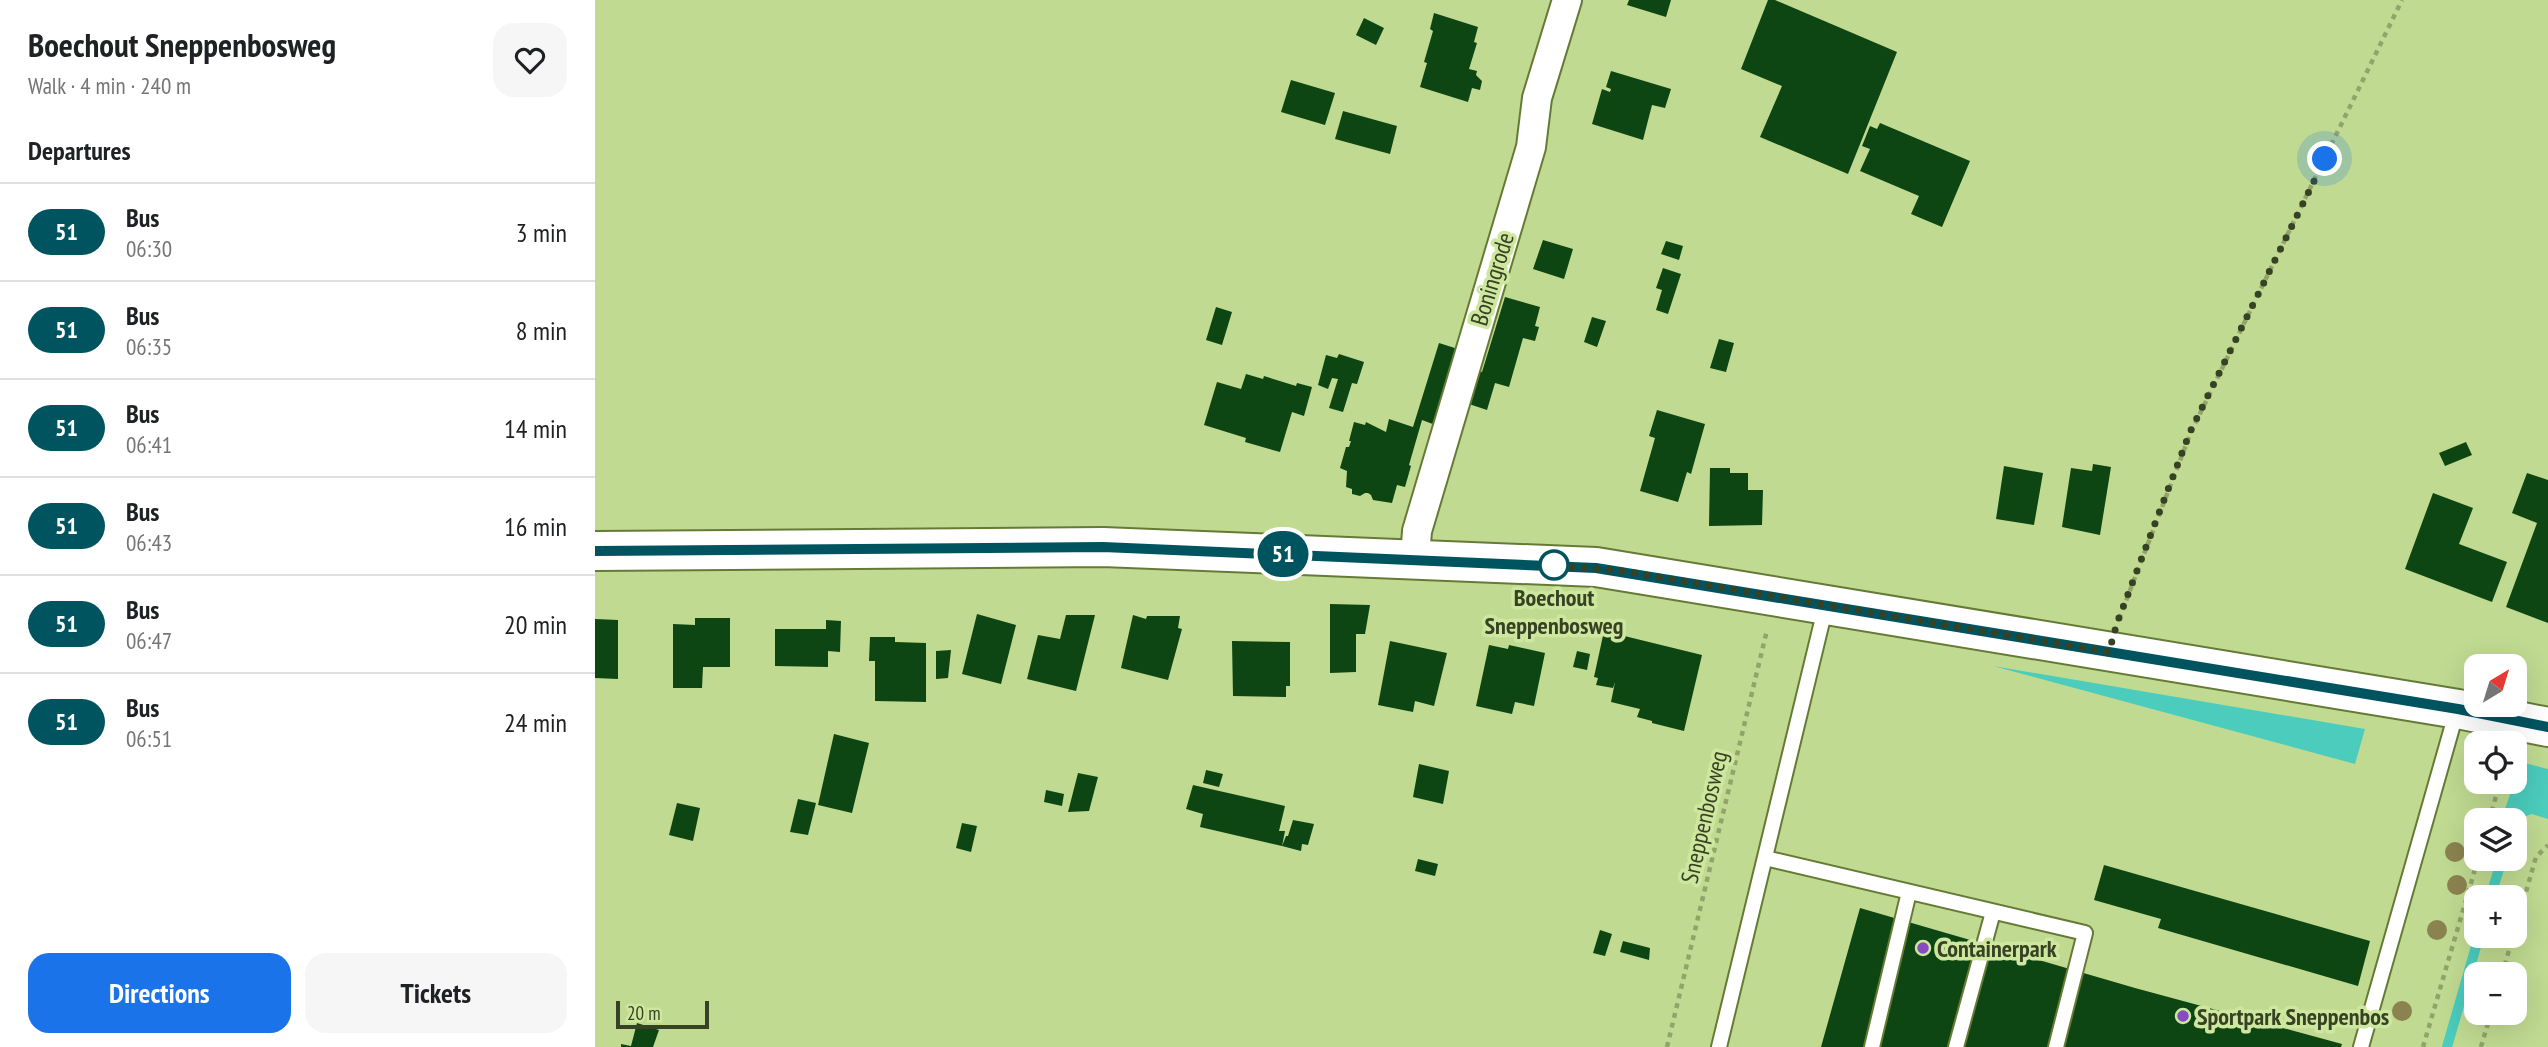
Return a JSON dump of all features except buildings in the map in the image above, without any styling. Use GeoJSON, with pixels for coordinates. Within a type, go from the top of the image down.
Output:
{"type":"FeatureCollection","features":[{"type":"Feature","properties":{"kind":"street","name":"Boningrode"},"geometry":{"type":"LineString","coordinates":[[1415,558],[1417,531],[1531,147],[1537,98],[1567,0]]}},
{"type":"Feature","properties":{"kind":"street"},"geometry":{"type":"LineString","coordinates":[[595,551],[1103,547],[1415,558],[1596,568],[1775,595],[2458,709],[2548,727]]}},
{"type":"Feature","properties":{"kind":"lane"},"geometry":{"type":"LineString","coordinates":[[1719,1047],[1827,604]]}},
{"type":"Feature","properties":{"kind":"lane"},"geometry":{"type":"LineString","coordinates":[[2361,1047],[2458,709]]}},
{"type":"Feature","properties":{"kind":"lane"},"geometry":{"type":"LineString","coordinates":[[1765,858],[2085,933],[2056,1047]]}},
{"type":"Feature","properties":{"kind":"lane"},"geometry":{"type":"LineString","coordinates":[[1872,1047],[1909,892]]}},
{"type":"Feature","properties":{"kind":"lane"},"geometry":{"type":"LineString","coordinates":[[1956,1047],[1993,912]]}},
{"type":"Feature","properties":{"kind":"path"},"geometry":{"type":"LineString","coordinates":[[2109,652],[2117,623],[2190,432],[2402,0]]}},
{"type":"Feature","properties":{"kind":"path","name":"Sneppenbosweg"},"geometry":{"type":"LineString","coordinates":[[1667,1047],[1775,595]]}},
{"type":"Feature","properties":{"kind":"path"},"geometry":{"type":"LineString","coordinates":[[2527,888],[2536,857],[2548,845]]}},
{"type":"Feature","properties":{"kind":"path"},"geometry":{"type":"LineString","coordinates":[[2423,1047],[2474,871]]}},
{"type":"Feature","properties":{"kind":"path"},"geometry":{"type":"LineString","coordinates":[[2481,1047],[2487,1025]]}},
{"type":"Feature","properties":{"kind":"water"},"geometry":{"type":"Polygon","coordinates":[[[1993,666],[2365,729],[2355,764],[1993,666]]]}},
{"type":"Feature","properties":{"kind":"water"},"geometry":{"type":"Polygon","coordinates":[[[2527,764],[2548,769],[2548,819],[2532,814],[2527,816],[2527,808],[2505,808],[2510,794],[2527,794],[2527,764]]]}},
{"type":"Feature","properties":{"kind":"waterway"},"geometry":{"type":"LineString","coordinates":[[2494,885],[2498,871]]}},
{"type":"Feature","properties":{"kind":"waterway"},"geometry":{"type":"LineString","coordinates":[[2447,1047],[2476,948]]}},
{"type":"Feature","properties":{"kind":"bus line","name":"51"},"geometry":{"type":"LineString","coordinates":[[595,551],[1103,547],[1415,558],[1596,568],[1775,595],[2458,709],[2548,727]]}},
{"type":"Feature","properties":{"kind":"place","name":"Boechout Sneppenbosweg"},"geometry":{"type":"Point","coordinates":[1554,565]}},
{"type":"Feature","properties":{"kind":"place","name":"Containerpark"},"geometry":{"type":"Point","coordinates":[1923,948]}},
{"type":"Feature","properties":{"kind":"place","name":"Sportpark Sneppenbos"},"geometry":{"type":"Point","coordinates":[2183,1016]}},
{"type":"Feature","properties":{"kind":"route"},"geometry":{"type":"LineString","coordinates":[[1554,565],[1544,565],[1622,571],[2109,652],[2117,623],[2190,432],[2325,159]]}}]}
